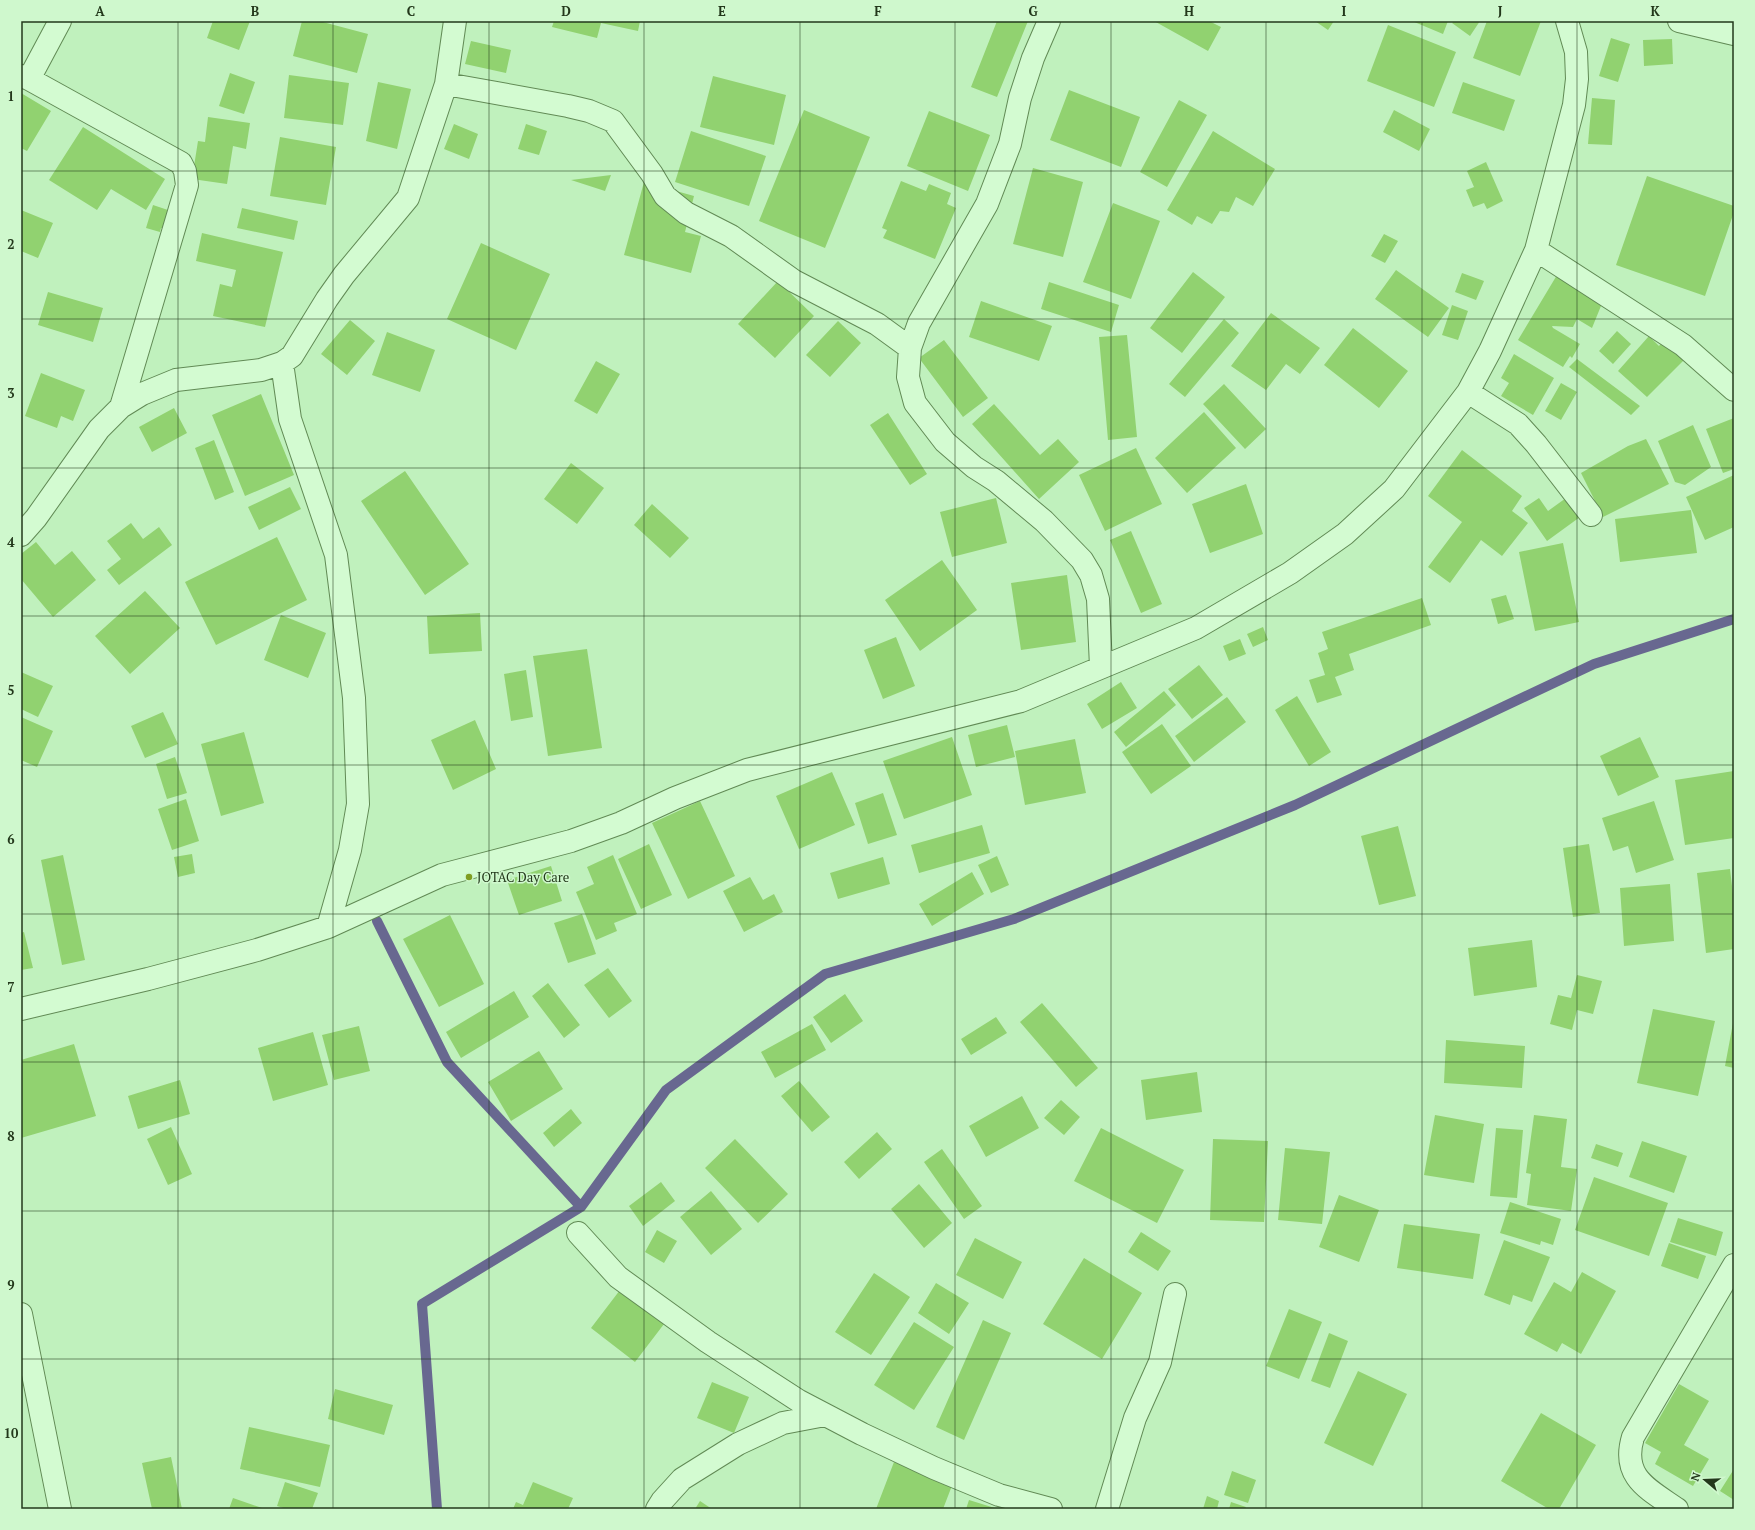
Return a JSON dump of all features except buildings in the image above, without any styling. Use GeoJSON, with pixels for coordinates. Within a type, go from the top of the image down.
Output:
{"type":"FeatureCollection","features":[{"type":"Feature","properties":{"kind":"street"},"geometry":{"type":"LineString","coordinates":[[60,21],[25,78],[181,162],[185,171],[187,185],[121,407]]}},
{"type":"Feature","properties":{"kind":"street"},"geometry":{"type":"LineString","coordinates":[[21,535],[28,515],[99,429],[121,407],[142,394],[176,380],[261,370],[282,363],[292,356],[327,299],[344,275],[408,198],[446,84],[455,21]]}},
{"type":"Feature","properties":{"kind":"street"},"geometry":{"type":"LineString","coordinates":[[1049,21],[1033,58],[1020,98],[1010,144],[987,204],[919,323],[910,348],[908,377],[916,402],[945,442],[974,467],[996,481],[1038,516],[1082,560],[1091,575],[1098,599],[1101,667]]}},
{"type":"Feature","properties":{"kind":"street"},"geometry":{"type":"LineString","coordinates":[[21,1009],[226,959],[328,927],[442,875],[571,841],[621,823],[675,798],[747,770],[1021,701],[1196,628],[1290,573],[1345,534],[1394,489],[1468,392],[1490,351],[1536,250],[1574,105],[1576,52],[1568,21]]}},
{"type":"Feature","properties":{"kind":"street"},"geometry":{"type":"LineString","coordinates":[[1679,21],[1734,34]]}},
{"type":"Feature","properties":{"kind":"street"},"geometry":{"type":"LineString","coordinates":[[446,84],[568,106],[589,111],[613,121],[652,174],[665,196],[686,213],[731,236],[794,281],[877,324],[910,348]]}},
{"type":"Feature","properties":{"kind":"street"},"geometry":{"type":"LineString","coordinates":[[1536,250],[1683,345],[1734,390]]}},
{"type":"Feature","properties":{"kind":"street"},"geometry":{"type":"LineString","coordinates":[[282,363],[290,419],[336,555],[354,698],[358,804],[350,850],[328,927]]}},
{"type":"Feature","properties":{"kind":"street"},"geometry":{"type":"LineString","coordinates":[[1468,392],[1518,424],[1536,444],[1591,515]]}},
{"type":"Feature","properties":{"kind":"street"},"geometry":{"type":"LineString","coordinates":[[578,1233],[618,1277],[708,1342],[799,1401],[934,1468],[999,1495],[1051,1509]]}},
{"type":"Feature","properties":{"kind":"street"},"geometry":{"type":"LineString","coordinates":[[1677,1509],[1646,1488],[1633,1473],[1629,1451],[1633,1437],[1734,1265]]}},
{"type":"Feature","properties":{"kind":"street"},"geometry":{"type":"LineString","coordinates":[[1107,1509],[1135,1418],[1160,1362],[1175,1294]]}},
{"type":"Feature","properties":{"kind":"street"},"geometry":{"type":"LineString","coordinates":[[21,1314],[60,1509]]}},
{"type":"Feature","properties":{"kind":"street"},"geometry":{"type":"LineString","coordinates":[[657,1509],[682,1478],[738,1444],[783,1423],[825,1415]]}},
{"type":"Feature","properties":{"kind":"waterway"},"geometry":{"type":"LineString","coordinates":[[437,1509],[422,1304],[581,1207],[666,1090],[825,974],[1014,919],[1295,805],[1594,664],[1734,619]]}},
{"type":"Feature","properties":{"kind":"waterway"},"geometry":{"type":"LineString","coordinates":[[377,921],[447,1062],[581,1207]]}},
{"type":"Feature","properties":{"kind":"place","name":"JOTAC Day Care"},"geometry":{"type":"Point","coordinates":[469,877]}}]}
